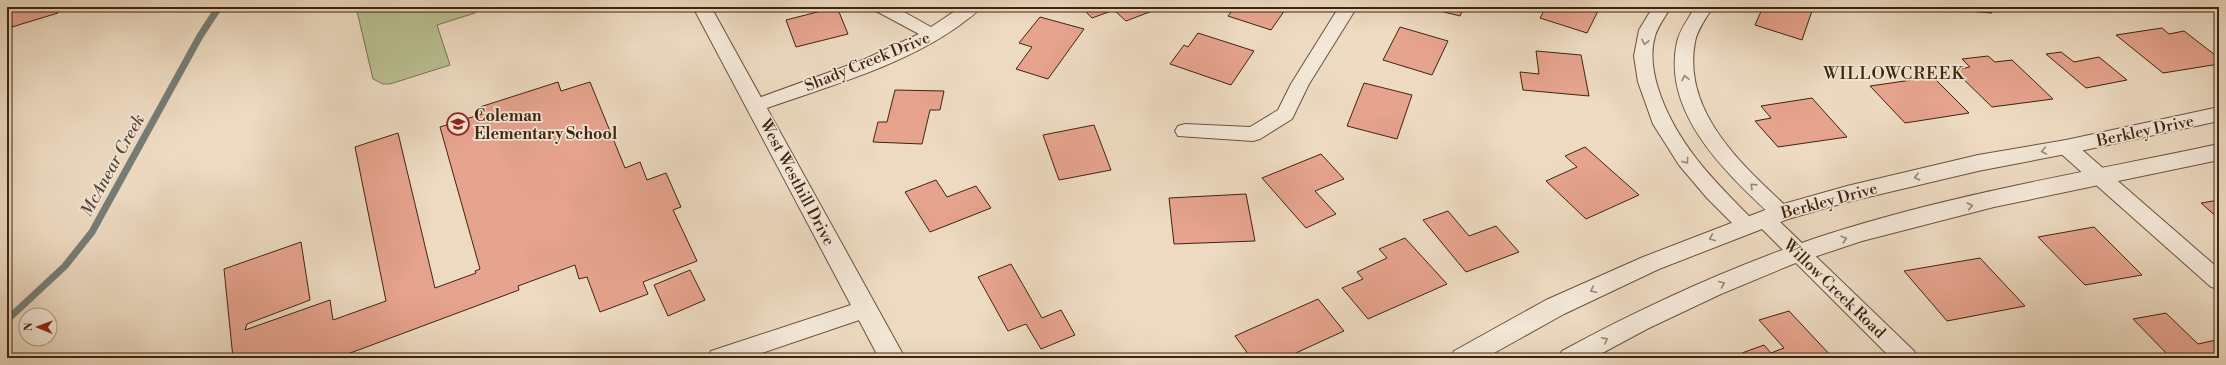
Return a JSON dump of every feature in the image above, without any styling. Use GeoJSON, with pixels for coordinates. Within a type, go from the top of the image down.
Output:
{"type":"FeatureCollection","features":[{"type":"Feature","properties":{"kind":"street","name":"West Westhill Drive"},"geometry":{"type":"LineString","coordinates":[[702,7],[757,105],[892,358]]}},
{"type":"Feature","properties":{"kind":"street"},"geometry":{"type":"LineString","coordinates":[[882,7],[933,35]]}},
{"type":"Feature","properties":{"kind":"street","name":"Shady Creek Drive"},"geometry":{"type":"LineString","coordinates":[[757,105],[882,59],[933,35],[972,7]]}},
{"type":"Feature","properties":{"kind":"street"},"geometry":{"type":"LineString","coordinates":[[1185,131],[1253,134],[1285,114],[1300,84],[1348,7]]}},
{"type":"Feature","properties":{"kind":"street","name":"Willow Creek Road"},"geometry":{"type":"LineString","coordinates":[[1662,7],[1648,31],[1644,48],[1643,66],[1656,112],[1666,133],[1694,171],[1764,219],[1906,358]]}},
{"type":"Feature","properties":{"kind":"street","name":"Willow Creek Road"},"geometry":{"type":"LineString","coordinates":[[1704,7],[1686,42],[1683,71],[1693,105],[1701,123],[1715,145],[1750,184],[1764,219]]}},
{"type":"Feature","properties":{"kind":"street","name":"Berkley Drive"},"geometry":{"type":"LineString","coordinates":[[1464,358],[1555,307],[1651,263],[1764,219],[1847,194],[1978,162],[2066,147],[2219,114]]}},
{"type":"Feature","properties":{"kind":"street"},"geometry":{"type":"LineString","coordinates":[[2066,147],[2219,281]]}},
{"type":"Feature","properties":{"kind":"street"},"geometry":{"type":"LineString","coordinates":[[1571,358],[1688,298],[1800,253],[1932,214],[2219,152]]}},
{"type":"Feature","properties":{"kind":"street"},"geometry":{"type":"LineString","coordinates":[[719,358],[866,309]]}},
{"type":"Feature","properties":{"kind":"green space"},"geometry":{"type":"Polygon","coordinates":[[[356,7],[474,7],[475,13],[437,25],[450,65],[390,84],[383,84],[373,79],[356,7]]]}},
{"type":"Feature","properties":{"kind":"building"},"geometry":{"type":"Polygon","coordinates":[[[10,7],[57,7],[58,13],[12,27],[10,7]]]}},
{"type":"Feature","properties":{"kind":"building"},"geometry":{"type":"Polygon","coordinates":[[[837,7],[848,34],[796,47],[786,20],[837,7]]]}},
{"type":"Feature","properties":{"kind":"building"},"geometry":{"type":"Polygon","coordinates":[[[1081,7],[1148,7],[1152,11],[1126,21],[1114,10],[1092,18],[1081,7]]]}},
{"type":"Feature","properties":{"kind":"building"},"geometry":{"type":"Polygon","coordinates":[[[1235,7],[1287,7],[1271,30],[1228,16],[1235,7]]]}},
{"type":"Feature","properties":{"kind":"building"},"geometry":{"type":"Polygon","coordinates":[[[1424,7],[1464,7],[1460,16],[1424,7]]]}},
{"type":"Feature","properties":{"kind":"building"},"geometry":{"type":"Polygon","coordinates":[[[1546,7],[1600,7],[1587,33],[1540,18],[1546,7]]]}},
{"type":"Feature","properties":{"kind":"building"},"geometry":{"type":"Polygon","coordinates":[[[1763,7],[1813,8],[1802,40],[1755,25],[1763,7]]]}},
{"type":"Feature","properties":{"kind":"building"},"geometry":{"type":"Polygon","coordinates":[[[1965,7],[1989,7],[1992,13],[1967,11],[1965,7]]]}},
{"type":"Feature","properties":{"kind":"building"},"geometry":{"type":"Polygon","coordinates":[[[1040,17],[1084,29],[1048,79],[1016,69],[1032,47],[1019,43],[1040,17]]]}},
{"type":"Feature","properties":{"kind":"building"},"geometry":{"type":"Polygon","coordinates":[[[1400,27],[1448,41],[1432,75],[1383,60],[1400,27]]]}},
{"type":"Feature","properties":{"kind":"building"},"geometry":{"type":"Polygon","coordinates":[[[2162,28],[2169,34],[2184,31],[2219,58],[2219,64],[2163,73],[2116,35],[2162,28]]]}},
{"type":"Feature","properties":{"kind":"building"},"geometry":{"type":"Polygon","coordinates":[[[1198,33],[1254,51],[1231,85],[1170,64],[1184,45],[1188,47],[1198,33]]]}},
{"type":"Feature","properties":{"kind":"building"},"geometry":{"type":"Polygon","coordinates":[[[1536,51],[1581,55],[1589,96],[1523,90],[1520,72],[1539,74],[1536,51]]]}},
{"type":"Feature","properties":{"kind":"building"},"geometry":{"type":"Polygon","coordinates":[[[2061,52],[2074,62],[2099,57],[2127,80],[2086,88],[2046,54],[2061,52]]]}},
{"type":"Feature","properties":{"kind":"building"},"geometry":{"type":"Polygon","coordinates":[[[1988,56],[1995,62],[2012,60],[2053,99],[1992,107],[1954,70],[1970,67],[1962,59],[1988,56]]]}},
{"type":"Feature","properties":{"kind":"building"},"geometry":{"type":"Polygon","coordinates":[[[1933,77],[1969,113],[1905,123],[1870,86],[1933,77]]]}},
{"type":"Feature","properties":{"kind":"building","name":"Coleman Elementary School"},"geometry":{"type":"Polygon","coordinates":[[[558,82],[561,91],[590,82],[625,168],[640,162],[647,180],[666,173],[681,207],[673,210],[697,261],[643,282],[648,294],[600,312],[587,277],[579,279],[575,265],[518,286],[519,290],[337,358],[233,358],[224,269],[301,242],[310,300],[247,324],[245,330],[330,300],[333,320],[386,301],[355,147],[398,133],[435,288],[476,273],[475,271],[480,269],[440,127],[482,114],[480,107],[558,82]]]}},
{"type":"Feature","properties":{"kind":"building"},"geometry":{"type":"Polygon","coordinates":[[[1364,83],[1412,95],[1397,139],[1347,126],[1364,83]]]}},
{"type":"Feature","properties":{"kind":"building"},"geometry":{"type":"Polygon","coordinates":[[[895,90],[944,91],[940,110],[930,110],[922,144],[873,142],[878,122],[887,122],[895,90]]]}},
{"type":"Feature","properties":{"kind":"building"},"geometry":{"type":"Polygon","coordinates":[[[1812,98],[1847,137],[1778,147],[1755,121],[1771,118],[1761,106],[1812,98]]]}},
{"type":"Feature","properties":{"kind":"building"},"geometry":{"type":"Polygon","coordinates":[[[1094,125],[1111,170],[1059,180],[1043,135],[1094,125]]]}},
{"type":"Feature","properties":{"kind":"building"},"geometry":{"type":"Polygon","coordinates":[[[1585,147],[1639,195],[1586,219],[1546,181],[1577,167],[1565,156],[1585,147]]]}},
{"type":"Feature","properties":{"kind":"building"},"geometry":{"type":"Polygon","coordinates":[[[1321,154],[1344,179],[1315,191],[1336,214],[1306,228],[1262,178],[1321,154]]]}},
{"type":"Feature","properties":{"kind":"building"},"geometry":{"type":"Polygon","coordinates":[[[936,180],[947,197],[976,186],[991,208],[930,232],[905,192],[936,180]]]}},
{"type":"Feature","properties":{"kind":"building"},"geometry":{"type":"Polygon","coordinates":[[[1246,194],[1255,241],[1174,244],[1169,198],[1246,194]]]}},
{"type":"Feature","properties":{"kind":"building"},"geometry":{"type":"Polygon","coordinates":[[[2219,200],[2219,219],[2201,203],[2219,200]]]}},
{"type":"Feature","properties":{"kind":"building"},"geometry":{"type":"Polygon","coordinates":[[[1448,211],[1469,236],[1496,226],[1519,252],[1466,272],[1423,220],[1448,211]]]}},
{"type":"Feature","properties":{"kind":"building"},"geometry":{"type":"Polygon","coordinates":[[[2094,227],[2142,275],[2085,285],[2038,237],[2094,227]]]}},
{"type":"Feature","properties":{"kind":"building"},"geometry":{"type":"Polygon","coordinates":[[[1405,238],[1447,284],[1368,319],[1342,288],[1363,279],[1357,272],[1387,258],[1379,249],[1405,238]]]}},
{"type":"Feature","properties":{"kind":"building"},"geometry":{"type":"Polygon","coordinates":[[[1980,258],[2025,306],[1947,321],[1904,271],[1980,258]]]}},
{"type":"Feature","properties":{"kind":"building"},"geometry":{"type":"Polygon","coordinates":[[[1011,264],[1042,318],[1061,310],[1075,335],[1041,349],[1026,324],[1008,331],[978,277],[1011,264]]]}},
{"type":"Feature","properties":{"kind":"building"},"geometry":{"type":"Polygon","coordinates":[[[690,270],[705,300],[668,316],[654,285],[690,270]]]}},
{"type":"Feature","properties":{"kind":"building"},"geometry":{"type":"Polygon","coordinates":[[[1318,299],[1344,331],[1285,358],[1251,358],[1235,336],[1318,299]]]}},
{"type":"Feature","properties":{"kind":"building"},"geometry":{"type":"Polygon","coordinates":[[[1789,311],[1833,358],[1746,358],[1742,353],[1764,345],[1771,353],[1784,348],[1759,320],[1789,311]]]}},
{"type":"Feature","properties":{"kind":"building"},"geometry":{"type":"Polygon","coordinates":[[[2166,313],[2198,344],[2216,340],[2219,344],[2219,358],[2171,358],[2133,319],[2166,313]]]}},
{"type":"Feature","properties":{"kind":"building"},"geometry":{"type":"Polygon","coordinates":[[[2036,353],[2041,358],[2017,358],[2036,353]]]}},
{"type":"Feature","properties":{"kind":"waterway","name":"McAnear Creek"},"geometry":{"type":"LineString","coordinates":[[7,320],[65,266],[92,232],[200,36],[219,7]]}},
{"type":"Feature","properties":{"kind":"place","name":"Coleman Elementary School"},"geometry":{"type":"Point","coordinates":[458,124]}},
{"type":"Feature","properties":{"kind":"district","name":"WILLOWCREEK"},"geometry":{"type":"Point","coordinates":[1894,73]}}]}
